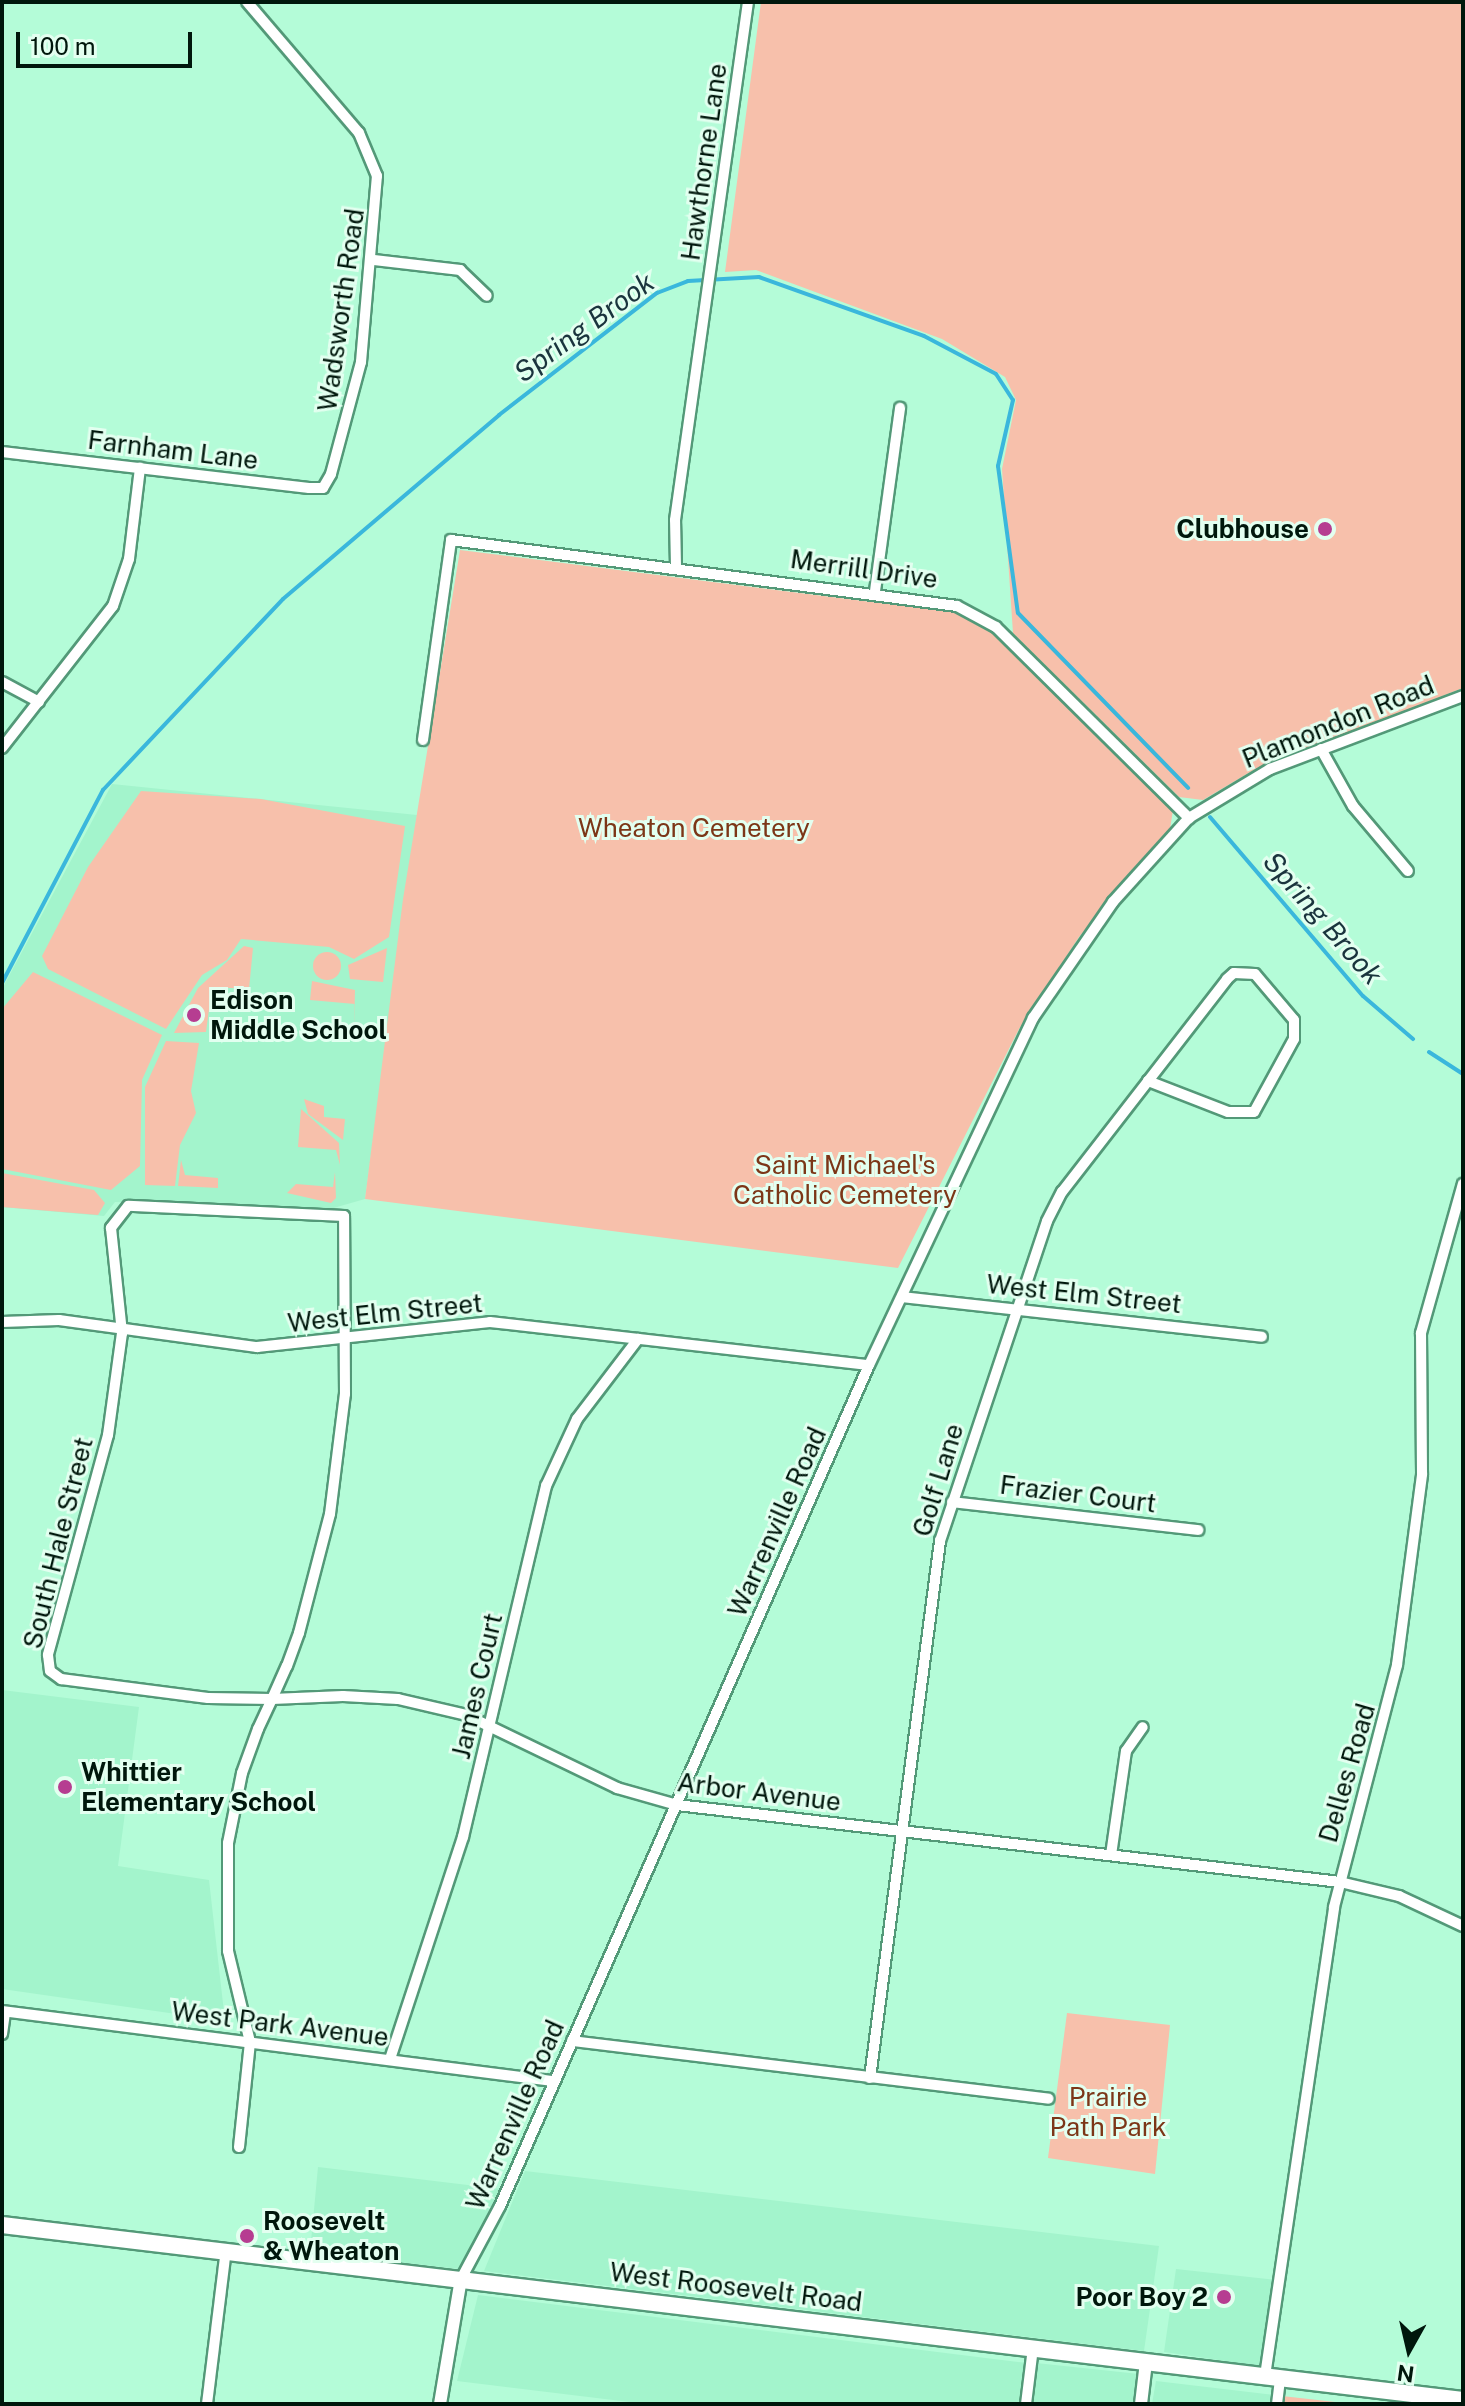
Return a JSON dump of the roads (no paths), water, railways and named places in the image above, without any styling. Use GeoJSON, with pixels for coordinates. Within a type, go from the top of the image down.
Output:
{"type":"FeatureCollection","features":[{"type":"Feature","properties":{"kind":"main road","name":"West Roosevelt Road"},"geometry":{"type":"LineString","coordinates":[[2,2225],[1463,2400]]}},
{"type":"Feature","properties":{"kind":"street","name":"Wadsworth Road"},"geometry":{"type":"LineString","coordinates":[[247,2],[359,133],[379,190],[374,260],[356,390],[331,474]]}},
{"type":"Feature","properties":{"kind":"street","name":"Hawthorne Lane"},"geometry":{"type":"LineString","coordinates":[[676,566],[675,520],[748,2]]}},
{"type":"Feature","properties":{"kind":"street"},"geometry":{"type":"LineString","coordinates":[[374,260],[460,270],[487,296]]}},
{"type":"Feature","properties":{"kind":"street"},"geometry":{"type":"LineString","coordinates":[[875,591],[900,408]]}},
{"type":"Feature","properties":{"kind":"street","name":"Farnham Lane"},"geometry":{"type":"LineString","coordinates":[[2,452],[309,488],[323,488],[331,474]]}},
{"type":"Feature","properties":{"kind":"street"},"geometry":{"type":"LineString","coordinates":[[2,748],[121,590],[140,468]]}},
{"type":"Feature","properties":{"kind":"street","name":"Merrill Drive"},"geometry":{"type":"LineString","coordinates":[[423,740],[451,540],[875,591],[957,606],[996,627],[1189,818]]}},
{"type":"Feature","properties":{"kind":"street"},"geometry":{"type":"LineString","coordinates":[[2,682],[39,702]]}},
{"type":"Feature","properties":{"kind":"street","name":"Plamondon Road"},"geometry":{"type":"LineString","coordinates":[[1189,818],[1236,786],[1321,749],[1463,696]]}},
{"type":"Feature","properties":{"kind":"street"},"geometry":{"type":"LineString","coordinates":[[1321,749],[1353,806],[1408,871]]}},
{"type":"Feature","properties":{"kind":"street","name":"Warrenville Road"},"geometry":{"type":"LineString","coordinates":[[461,2279],[572,2041],[869,1365],[1033,1018],[1113,902],[1189,818]]}},
{"type":"Feature","properties":{"kind":"street","name":"Golf Lane"},"geometry":{"type":"LineString","coordinates":[[870,2078],[940,1541],[1016,1308],[1062,1192],[1227,979],[1241,971],[1255,974],[1295,1030],[1261,1105],[1237,1115],[1148,1081]]}},
{"type":"Feature","properties":{"kind":"street","name":"Delles Road"},"geometry":{"type":"LineString","coordinates":[[1277,2404],[1272,2377],[1340,1882],[1397,1665],[1422,1474],[1421,1333],[1463,1184]]}},
{"type":"Feature","properties":{"kind":"street","name":"South Hale Street"},"geometry":{"type":"LineString","coordinates":[[61,1679],[50,1671],[48,1655],[93,1508],[122,1333],[111,1228],[128,1206],[344,1216],[347,1340]]}},
{"type":"Feature","properties":{"kind":"street","name":"West Elm Street"},"geometry":{"type":"LineString","coordinates":[[902,1297],[1262,1337]]}},
{"type":"Feature","properties":{"kind":"street","name":"West Elm Street"},"geometry":{"type":"LineString","coordinates":[[2,1322],[59,1320],[122,1333],[233,1347],[347,1340],[490,1322],[869,1365]]}},
{"type":"Feature","properties":{"kind":"street","name":"James Court"},"geometry":{"type":"LineString","coordinates":[[390,2059],[492,1726],[546,1486],[577,1419],[638,1339]]}},
{"type":"Feature","properties":{"kind":"street"},"geometry":{"type":"LineString","coordinates":[[239,2147],[250,2042],[228,1951],[228,1843],[242,1773],[299,1633],[330,1514],[347,1340]]}},
{"type":"Feature","properties":{"kind":"street","name":"Frazier Court"},"geometry":{"type":"LineString","coordinates":[[952,1502],[1198,1530]]}},
{"type":"Feature","properties":{"kind":"street","name":"Arbor Avenue"},"geometry":{"type":"LineString","coordinates":[[61,1679],[174,1695],[398,1699],[492,1726],[617,1788],[677,1805],[1340,1882],[1399,1896],[1463,1926]]}},
{"type":"Feature","properties":{"kind":"street"},"geometry":{"type":"LineString","coordinates":[[1111,1855],[1126,1751],[1143,1727]]}},
{"type":"Feature","properties":{"kind":"street"},"geometry":{"type":"LineString","coordinates":[[2,2034],[4,2011]]}},
{"type":"Feature","properties":{"kind":"street","name":"West Park Avenue"},"geometry":{"type":"LineString","coordinates":[[4,2011],[552,2081]]}},
{"type":"Feature","properties":{"kind":"street"},"geometry":{"type":"LineString","coordinates":[[572,2041],[1048,2099]]}},
{"type":"Feature","properties":{"kind":"street"},"geometry":{"type":"LineString","coordinates":[[207,2404],[226,2250]]}},
{"type":"Feature","properties":{"kind":"street"},"geometry":{"type":"LineString","coordinates":[[440,2404],[461,2279]]}},
{"type":"Feature","properties":{"kind":"street"},"geometry":{"type":"LineString","coordinates":[[1026,2404],[1033,2348]]}},
{"type":"Feature","properties":{"kind":"street"},"geometry":{"type":"LineString","coordinates":[[1141,2404],[1146,2362]]}},
{"type":"Feature","properties":{"kind":"waterway","name":"Spring Brook"},"geometry":{"type":"LineString","coordinates":[[2,983],[103,790],[283,599],[499,415],[657,293],[688,281],[759,277],[924,336],[996,374],[1013,400],[998,466],[1018,613],[1188,788]]}},
{"type":"Feature","properties":{"kind":"waterway","name":"Spring Brook"},"geometry":{"type":"LineString","coordinates":[[1210,817],[1363,996],[1413,1039]]}},
{"type":"Feature","properties":{"kind":"waterway","name":"Spring Brook"},"geometry":{"type":"LineString","coordinates":[[1429,1052],[1463,1074]]}},
{"type":"Feature","properties":{"kind":"place","name":"Clubhouse"},"geometry":{"type":"Point","coordinates":[1325,529]}},
{"type":"Feature","properties":{"kind":"place","name":"Edison Middle School"},"geometry":{"type":"Point","coordinates":[194,1015]}},
{"type":"Feature","properties":{"kind":"place","name":"Whittier Elementary School"},"geometry":{"type":"Point","coordinates":[65,1787]}},
{"type":"Feature","properties":{"kind":"place","name":"Roosevelt & Wheaton"},"geometry":{"type":"Point","coordinates":[247,2236]}},
{"type":"Feature","properties":{"kind":"place","name":"Poor Boy 2"},"geometry":{"type":"Point","coordinates":[1224,2297]}},
{"type":"Feature","properties":{"kind":"park label","name":"Wheaton Cemetery"},"geometry":{"type":"Point","coordinates":[694,828]}},
{"type":"Feature","properties":{"kind":"park label","name":"Saint Michael's Catholic Cemetery"},"geometry":{"type":"Point","coordinates":[845,1180]}},
{"type":"Feature","properties":{"kind":"park label","name":"Prairie Path Park"},"geometry":{"type":"Point","coordinates":[1108,2112]}}]}
